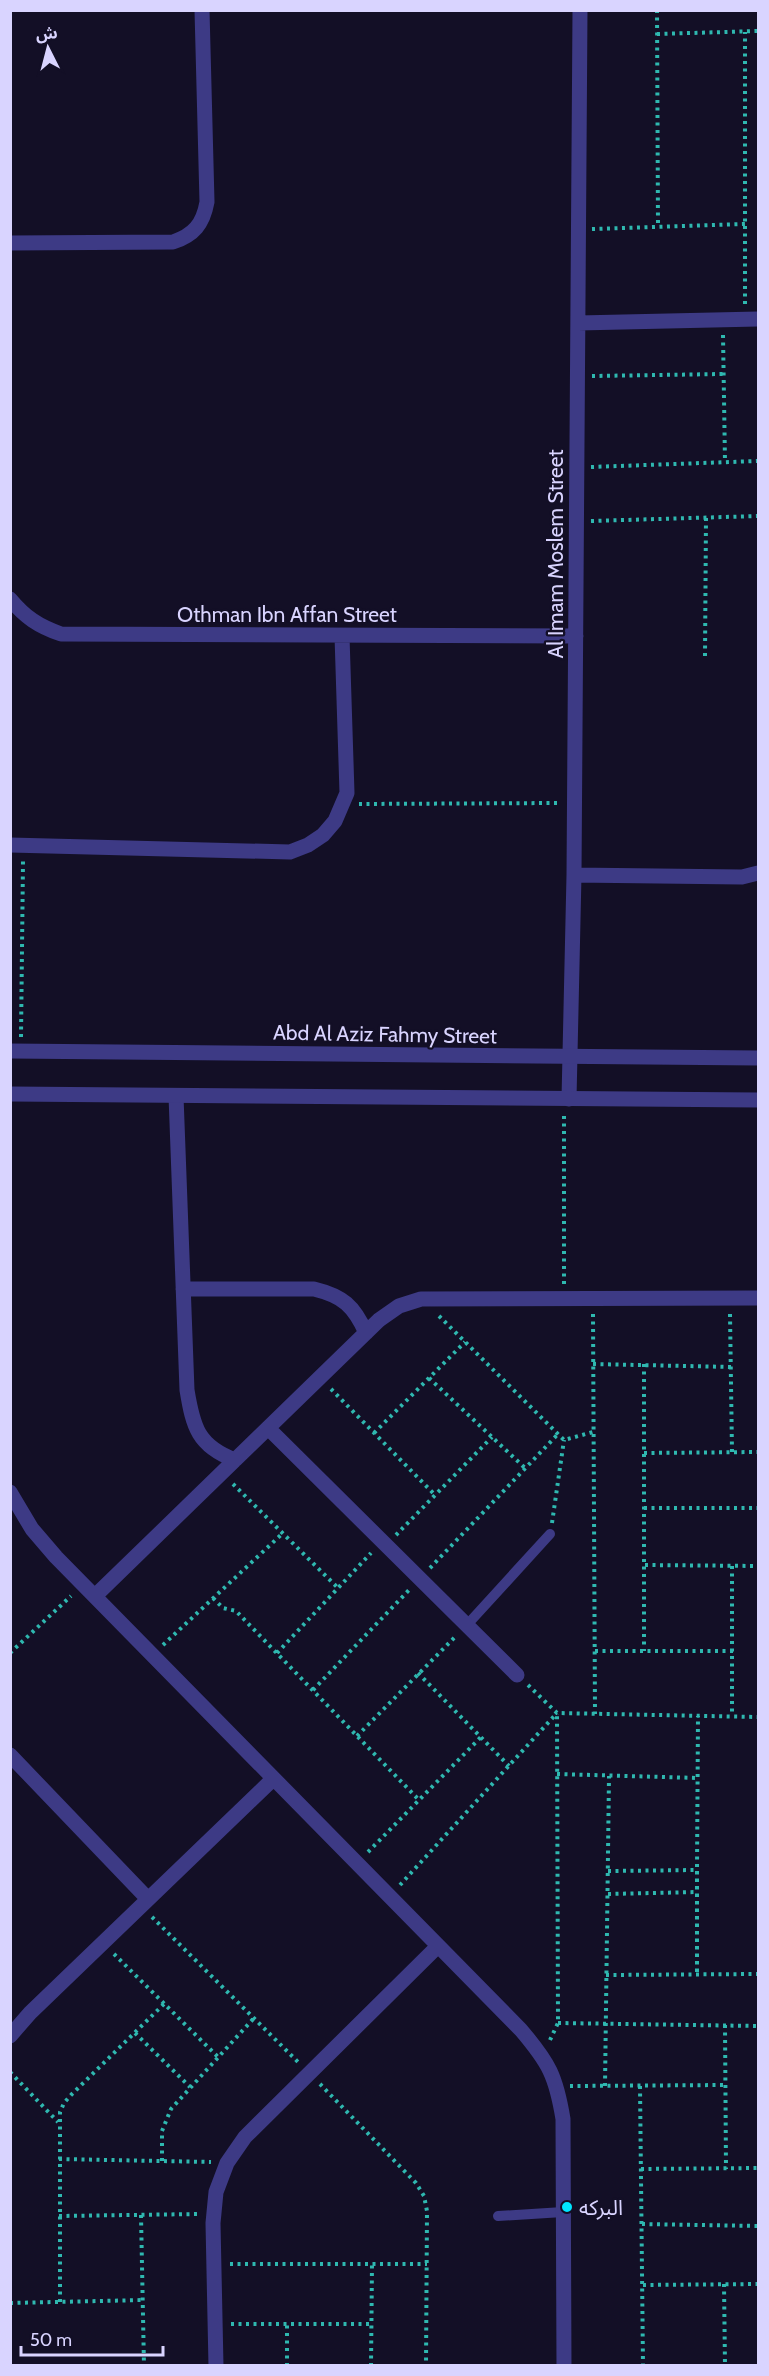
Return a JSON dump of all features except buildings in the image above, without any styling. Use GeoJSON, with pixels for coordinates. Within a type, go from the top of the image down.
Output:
{"type":"FeatureCollection","features":[{"type":"Feature","properties":{"kind":"street"},"geometry":{"type":"LineString","coordinates":[[10,243],[173,242],[187,237],[197,228],[204,216],[207,202],[202,10]]}},
{"type":"Feature","properties":{"kind":"street","name":"Al Imam Moslem Street"},"geometry":{"type":"LineString","coordinates":[[567,1099],[574,875],[580,10]]}},
{"type":"Feature","properties":{"kind":"street"},"geometry":{"type":"LineString","coordinates":[[578,323],[752,319]]}},
{"type":"Feature","properties":{"kind":"street","name":"Othman Ibn Affan Street"},"geometry":{"type":"LineString","coordinates":[[10,599],[23,615],[40,627],[60,634],[576,636]]}},
{"type":"Feature","properties":{"kind":"street"},"geometry":{"type":"LineString","coordinates":[[17,845],[290,852],[308,845],[323,835],[336,821],[347,793],[342,636]]}},
{"type":"Feature","properties":{"kind":"street"},"geometry":{"type":"LineString","coordinates":[[574,875],[742,877],[759,873]]}},
{"type":"Feature","properties":{"kind":"street","name":"Abd Al Aziz Fahmy Street"},"geometry":{"type":"LineString","coordinates":[[16,1051],[759,1058]]}},
{"type":"Feature","properties":{"kind":"street"},"geometry":{"type":"LineString","coordinates":[[10,1094],[759,1100]]}},
{"type":"Feature","properties":{"kind":"street"},"geometry":{"type":"LineString","coordinates":[[176,1095],[187,1390],[194,1426],[204,1442],[218,1454],[235,1460]]}},
{"type":"Feature","properties":{"kind":"street"},"geometry":{"type":"LineString","coordinates":[[183,1288],[314,1289],[331,1294],[347,1303],[359,1317],[366,1333]]}},
{"type":"Feature","properties":{"kind":"street"},"geometry":{"type":"LineString","coordinates":[[94,1596],[366,1333],[399,1306],[421,1299],[759,1298]]}},
{"type":"Feature","properties":{"kind":"street"},"geometry":{"type":"LineString","coordinates":[[268,1428],[517,1675]]}},
{"type":"Feature","properties":{"kind":"street"},"geometry":{"type":"LineString","coordinates":[[10,1492],[32,1529],[83,1585],[543,2056],[558,2086],[563,2119],[564,2366]]}},
{"type":"Feature","properties":{"kind":"street"},"geometry":{"type":"LineString","coordinates":[[10,1755],[144,1903]]}},
{"type":"Feature","properties":{"kind":"street"},"geometry":{"type":"LineString","coordinates":[[10,2036],[30,2013],[273,1779]]}},
{"type":"Feature","properties":{"kind":"street"},"geometry":{"type":"LineString","coordinates":[[216,2366],[214,2214],[216,2192],[227,2163],[245,2137],[438,1946]]}},
{"type":"Feature","properties":{"kind":"lane"},"geometry":{"type":"LineString","coordinates":[[466,1626],[550,1534]]}},
{"type":"Feature","properties":{"kind":"lane"},"geometry":{"type":"LineString","coordinates":[[498,2216],[563,2212]]}},
{"type":"Feature","properties":{"kind":"path"},"geometry":{"type":"LineString","coordinates":[[657,10],[658,227]]}},
{"type":"Feature","properties":{"kind":"path"},"geometry":{"type":"LineString","coordinates":[[657,34],[759,31]]}},
{"type":"Feature","properties":{"kind":"path"},"geometry":{"type":"LineString","coordinates":[[745,32],[745,224],[752,319]]}},
{"type":"Feature","properties":{"kind":"path"},"geometry":{"type":"LineString","coordinates":[[578,230],[745,224]]}},
{"type":"Feature","properties":{"kind":"path"},"geometry":{"type":"LineString","coordinates":[[722,319],[725,462]]}},
{"type":"Feature","properties":{"kind":"path"},"geometry":{"type":"LineString","coordinates":[[577,376],[723,374]]}},
{"type":"Feature","properties":{"kind":"path"},"geometry":{"type":"LineString","coordinates":[[577,467],[759,461]]}},
{"type":"Feature","properties":{"kind":"path"},"geometry":{"type":"LineString","coordinates":[[576,521],[759,516]]}},
{"type":"Feature","properties":{"kind":"path"},"geometry":{"type":"LineString","coordinates":[[705,657],[706,517]]}},
{"type":"Feature","properties":{"kind":"path"},"geometry":{"type":"LineString","coordinates":[[344,804],[574,803]]}},
{"type":"Feature","properties":{"kind":"path"},"geometry":{"type":"LineString","coordinates":[[16,1051],[17,845]]}},
{"type":"Feature","properties":{"kind":"path"},"geometry":{"type":"LineString","coordinates":[[564,1299],[567,1099]]}},
{"type":"Feature","properties":{"kind":"path"},"geometry":{"type":"LineString","coordinates":[[593,1298],[595,1714]]}},
{"type":"Feature","properties":{"kind":"path"},"geometry":{"type":"LineString","coordinates":[[730,1298],[732,1452]]}},
{"type":"Feature","properties":{"kind":"path"},"geometry":{"type":"LineString","coordinates":[[421,1299],[564,1440]]}},
{"type":"Feature","properties":{"kind":"path"},"geometry":{"type":"LineString","coordinates":[[374,1434],[465,1342]]}},
{"type":"Feature","properties":{"kind":"path"},"geometry":{"type":"LineString","coordinates":[[593,1364],[731,1366]]}},
{"type":"Feature","properties":{"kind":"path"},"geometry":{"type":"LineString","coordinates":[[644,1365],[644,1651]]}},
{"type":"Feature","properties":{"kind":"path"},"geometry":{"type":"LineString","coordinates":[[320,1378],[435,1495]]}},
{"type":"Feature","properties":{"kind":"path"},"geometry":{"type":"LineString","coordinates":[[429,1378],[525,1468]]}},
{"type":"Feature","properties":{"kind":"path"},"geometry":{"type":"LineString","coordinates":[[564,1440],[593,1432]]}},
{"type":"Feature","properties":{"kind":"path"},"geometry":{"type":"LineString","coordinates":[[313,1690],[558,1434]]}},
{"type":"Feature","properties":{"kind":"path"},"geometry":{"type":"LineString","coordinates":[[277,1653],[338,1588],[492,1437]]}},
{"type":"Feature","properties":{"kind":"path"},"geometry":{"type":"LineString","coordinates":[[550,1534],[564,1440]]}},
{"type":"Feature","properties":{"kind":"path"},"geometry":{"type":"LineString","coordinates":[[644,1453],[759,1452]]}},
{"type":"Feature","properties":{"kind":"path"},"geometry":{"type":"LineString","coordinates":[[222,1473],[338,1588]]}},
{"type":"Feature","properties":{"kind":"path"},"geometry":{"type":"LineString","coordinates":[[644,1508],[759,1508]]}},
{"type":"Feature","properties":{"kind":"path"},"geometry":{"type":"LineString","coordinates":[[152,1655],[283,1533]]}},
{"type":"Feature","properties":{"kind":"path"},"geometry":{"type":"LineString","coordinates":[[645,1566],[759,1566]]}},
{"type":"Feature","properties":{"kind":"path"},"geometry":{"type":"LineString","coordinates":[[732,1566],[732,1716]]}},
{"type":"Feature","properties":{"kind":"path"},"geometry":{"type":"LineString","coordinates":[[10,1653],[83,1585]]}},
{"type":"Feature","properties":{"kind":"path"},"geometry":{"type":"LineString","coordinates":[[213,1598],[223,1608],[236,1611],[419,1800]]}},
{"type":"Feature","properties":{"kind":"path"},"geometry":{"type":"LineString","coordinates":[[357,1736],[466,1626]]}},
{"type":"Feature","properties":{"kind":"path"},"geometry":{"type":"LineString","coordinates":[[595,1651],[732,1651]]}},
{"type":"Feature","properties":{"kind":"path"},"geometry":{"type":"LineString","coordinates":[[418,1673],[509,1766]]}},
{"type":"Feature","properties":{"kind":"path"},"geometry":{"type":"LineString","coordinates":[[517,1675],[557,1713],[759,1717]]}},
{"type":"Feature","properties":{"kind":"path"},"geometry":{"type":"LineString","coordinates":[[390,1897],[557,1713]]}},
{"type":"Feature","properties":{"kind":"path"},"geometry":{"type":"LineString","coordinates":[[543,2056],[558,2023],[557,1713]]}},
{"type":"Feature","properties":{"kind":"path"},"geometry":{"type":"LineString","coordinates":[[697,1974],[698,1716]]}},
{"type":"Feature","properties":{"kind":"path"},"geometry":{"type":"LineString","coordinates":[[357,1863],[481,1737]]}},
{"type":"Feature","properties":{"kind":"path"},"geometry":{"type":"LineString","coordinates":[[557,1774],[698,1778]]}},
{"type":"Feature","properties":{"kind":"path"},"geometry":{"type":"LineString","coordinates":[[604,2086],[609,1776]]}},
{"type":"Feature","properties":{"kind":"path"},"geometry":{"type":"LineString","coordinates":[[608,1871],[698,1870]]}},
{"type":"Feature","properties":{"kind":"path"},"geometry":{"type":"LineString","coordinates":[[608,1894],[697,1892]]}},
{"type":"Feature","properties":{"kind":"path"},"geometry":{"type":"LineString","coordinates":[[144,1903],[416,2183],[424,2196],[427,2211],[426,2366]]}},
{"type":"Feature","properties":{"kind":"path"},"geometry":{"type":"LineString","coordinates":[[103,1943],[218,2057]]}},
{"type":"Feature","properties":{"kind":"path"},"geometry":{"type":"LineString","coordinates":[[606,1975],[759,1974]]}},
{"type":"Feature","properties":{"kind":"path"},"geometry":{"type":"LineString","coordinates":[[60,2302],[59,2122],[64,2103],[164,2004]]}},
{"type":"Feature","properties":{"kind":"path"},"geometry":{"type":"LineString","coordinates":[[162,2161],[162,2131],[171,2109],[254,2018]]}},
{"type":"Feature","properties":{"kind":"path"},"geometry":{"type":"LineString","coordinates":[[558,2023],[759,2026]]}},
{"type":"Feature","properties":{"kind":"path"},"geometry":{"type":"LineString","coordinates":[[725,2025],[726,2169]]}},
{"type":"Feature","properties":{"kind":"path"},"geometry":{"type":"LineString","coordinates":[[135,2033],[190,2087]]}},
{"type":"Feature","properties":{"kind":"path"},"geometry":{"type":"LineString","coordinates":[[10,2072],[59,2122]]}},
{"type":"Feature","properties":{"kind":"path"},"geometry":{"type":"LineString","coordinates":[[640,2085],[643,2366]]}},
{"type":"Feature","properties":{"kind":"path"},"geometry":{"type":"LineString","coordinates":[[558,2086],[726,2085]]}},
{"type":"Feature","properties":{"kind":"path"},"geometry":{"type":"LineString","coordinates":[[59,2159],[227,2163]]}},
{"type":"Feature","properties":{"kind":"path"},"geometry":{"type":"LineString","coordinates":[[641,2169],[759,2168]]}},
{"type":"Feature","properties":{"kind":"path"},"geometry":{"type":"LineString","coordinates":[[59,2216],[214,2214]]}},
{"type":"Feature","properties":{"kind":"path"},"geometry":{"type":"LineString","coordinates":[[141,2215],[144,2366]]}},
{"type":"Feature","properties":{"kind":"path"},"geometry":{"type":"LineString","coordinates":[[642,2224],[759,2226]]}},
{"type":"Feature","properties":{"kind":"path"},"geometry":{"type":"LineString","coordinates":[[214,2264],[427,2264]]}},
{"type":"Feature","properties":{"kind":"path"},"geometry":{"type":"LineString","coordinates":[[371,2366],[372,2264]]}},
{"type":"Feature","properties":{"kind":"path"},"geometry":{"type":"LineString","coordinates":[[724,2284],[725,2366]]}},
{"type":"Feature","properties":{"kind":"path"},"geometry":{"type":"LineString","coordinates":[[643,2285],[759,2284]]}},
{"type":"Feature","properties":{"kind":"path"},"geometry":{"type":"LineString","coordinates":[[10,2303],[142,2300]]}},
{"type":"Feature","properties":{"kind":"path"},"geometry":{"type":"LineString","coordinates":[[215,2324],[372,2324]]}},
{"type":"Feature","properties":{"kind":"path"},"geometry":{"type":"LineString","coordinates":[[287,2324],[287,2366]]}},
{"type":"Feature","properties":{"kind":"place","name":"البركه"},"geometry":{"type":"Point","coordinates":[567,2207]}}]}
